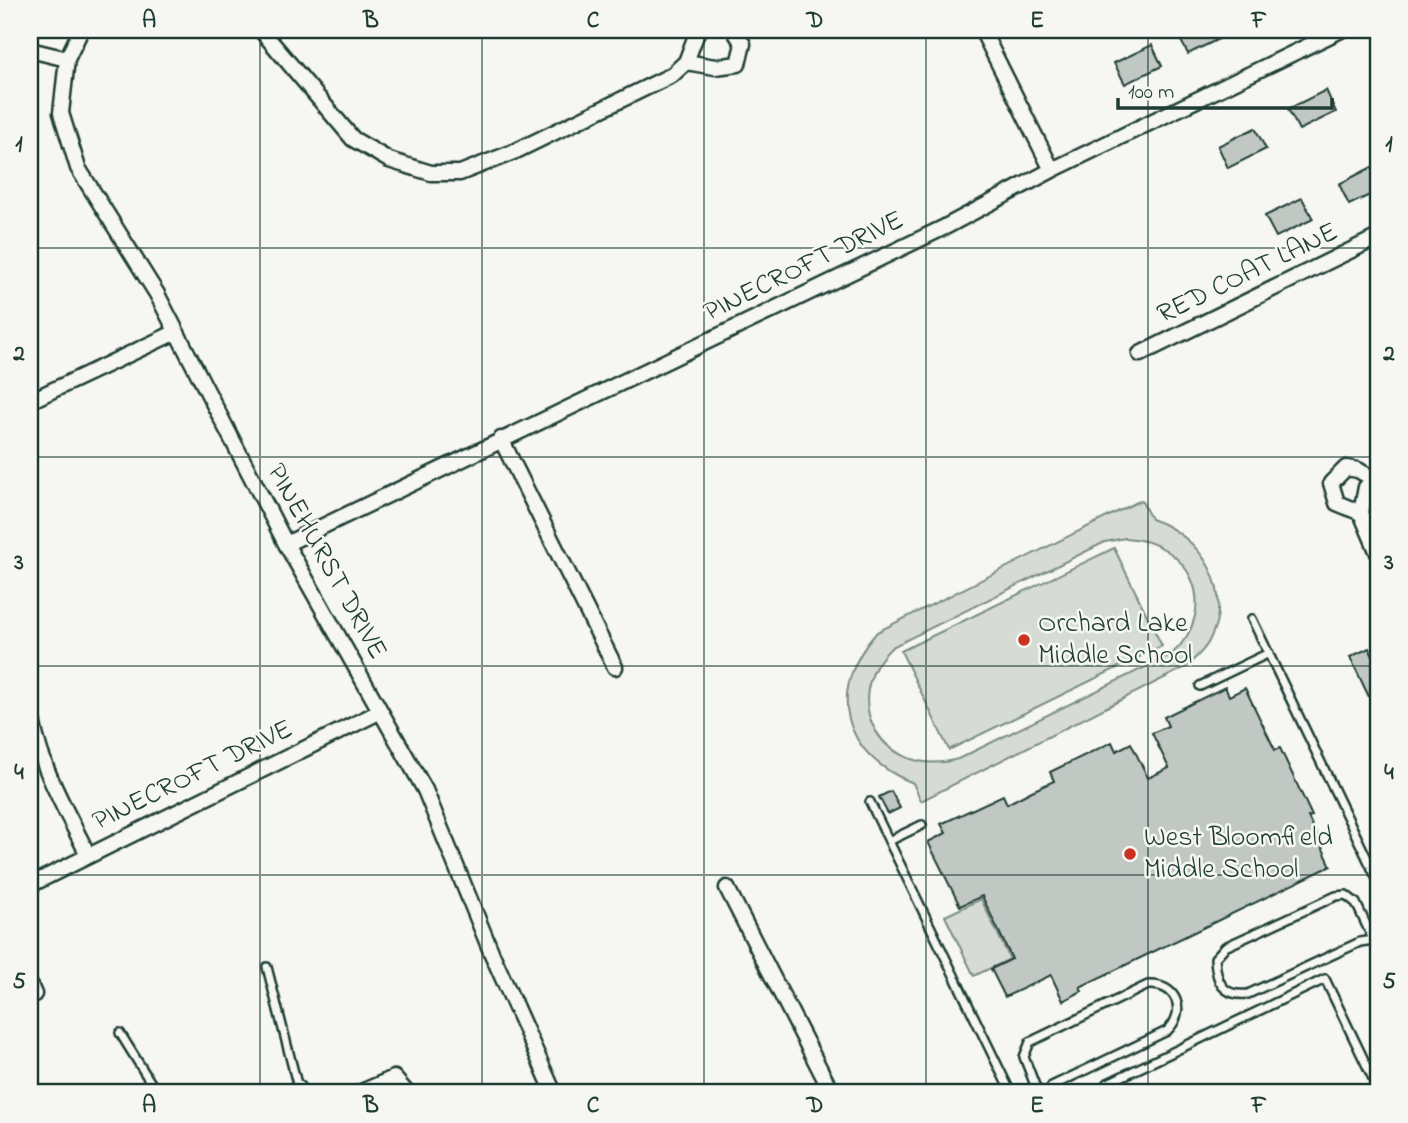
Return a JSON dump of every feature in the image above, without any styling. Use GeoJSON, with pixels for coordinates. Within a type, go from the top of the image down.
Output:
{"type":"FeatureCollection","features":[{"type":"Feature","properties":{"kind":"street","name":"PINEHURST DRIVE"},"geometry":{"type":"LineString","coordinates":[[81,30],[67,59],[61,113],[78,168],[157,294],[286,544],[425,790],[492,954],[554,1093]]}},
{"type":"Feature","properties":{"kind":"street"},"geometry":{"type":"LineString","coordinates":[[261,30],[353,139],[388,160],[431,173],[460,173],[516,151],[672,75],[686,62],[698,30]]}},
{"type":"Feature","properties":{"kind":"street"},"geometry":{"type":"LineString","coordinates":[[686,62],[715,67],[738,64],[743,44],[734,30]]}},
{"type":"Feature","properties":{"kind":"street"},"geometry":{"type":"LineString","coordinates":[[982,30],[1052,170]]}},
{"type":"Feature","properties":{"kind":"street","name":"PINECROFT DRIVE"},"geometry":{"type":"LineString","coordinates":[[286,544],[945,227],[1052,170],[1341,30]]}},
{"type":"Feature","properties":{"kind":"street"},"geometry":{"type":"LineString","coordinates":[[30,50],[67,59]]}},
{"type":"Feature","properties":{"kind":"street","name":"RED COAT LANE"},"geometry":{"type":"LineString","coordinates":[[1140,354],[1378,237]]}},
{"type":"Feature","properties":{"kind":"street"},"geometry":{"type":"LineString","coordinates":[[30,401],[176,332]]}},
{"type":"Feature","properties":{"kind":"street"},"geometry":{"type":"LineString","coordinates":[[501,439],[615,667]]}},
{"type":"Feature","properties":{"kind":"street"},"geometry":{"type":"LineString","coordinates":[[1361,513],[1337,503],[1331,483],[1346,468],[1359,470],[1377,479],[1366,487],[1361,513],[1378,554]]}},
{"type":"Feature","properties":{"kind":"street"},"geometry":{"type":"LineString","coordinates":[[30,704],[32,731],[39,754],[88,855]]}},
{"type":"Feature","properties":{"kind":"street","name":"PINECROFT DRIVE"},"geometry":{"type":"LineString","coordinates":[[30,886],[379,712]]}},
{"type":"Feature","properties":{"kind":"street"},"geometry":{"type":"LineString","coordinates":[[727,888],[832,1093]]}},
{"type":"Feature","properties":{"kind":"street"},"geometry":{"type":"LineString","coordinates":[[359,1093],[394,1078],[407,1093]]}},
{"type":"Feature","properties":{"kind":"lane"},"geometry":{"type":"LineString","coordinates":[[1252,619],[1378,881]]}},
{"type":"Feature","properties":{"kind":"lane"},"geometry":{"type":"LineString","coordinates":[[1200,686],[1269,653]]}},
{"type":"Feature","properties":{"kind":"lane"},"geometry":{"type":"LineString","coordinates":[[870,802],[1010,1093]]}},
{"type":"Feature","properties":{"kind":"lane"},"geometry":{"type":"LineString","coordinates":[[889,841],[922,825]]}},
{"type":"Feature","properties":{"kind":"lane"},"geometry":{"type":"LineString","coordinates":[[1374,940],[1360,942],[1248,994],[1234,995],[1221,988],[1215,974],[1215,958],[1225,947],[1336,896],[1346,895],[1356,903],[1374,940],[1378,950]]}},
{"type":"Feature","properties":{"kind":"lane"},"geometry":{"type":"LineString","coordinates":[[267,967],[294,1091]]}},
{"type":"Feature","properties":{"kind":"lane"},"geometry":{"type":"LineString","coordinates":[[1111,1093],[1106,1084],[1325,979],[1378,1089]]}},
{"type":"Feature","properties":{"kind":"lane"},"geometry":{"type":"LineString","coordinates":[[1038,1093],[1024,1057],[1030,1042],[1148,985],[1162,984],[1172,992],[1179,1007],[1177,1021],[1167,1031],[1052,1086],[1047,1093]]}},
{"type":"Feature","properties":{"kind":"lane"},"geometry":{"type":"LineString","coordinates":[[120,1033],[151,1083],[153,1093]]}},
{"type":"Feature","properties":{"kind":"shaded area"},"geometry":{"type":"Polygon","coordinates":[[[1141,500],[1151,519],[1186,538],[1199,552],[1210,568],[1216,585],[1216,623],[1208,643],[1186,667],[921,801],[913,783],[889,771],[870,756],[857,738],[849,719],[847,698],[851,676],[861,654],[877,632],[1141,500]],[[1125,538],[1105,542],[892,647],[875,668],[868,690],[868,712],[876,731],[890,747],[908,758],[932,762],[958,759],[1172,654],[1187,636],[1195,616],[1196,597],[1192,580],[1182,564],[1167,551],[1148,542],[1125,538]]]}},
{"type":"Feature","properties":{"kind":"shaded area"},"geometry":{"type":"Polygon","coordinates":[[[1114,548],[1162,646],[949,750],[901,651],[1114,548]]]}},
{"type":"Feature","properties":{"kind":"shaded area"},"geometry":{"type":"Polygon","coordinates":[[[981,899],[1010,959],[974,976],[945,916],[981,899]]]}},
{"type":"Feature","properties":{"kind":"building"},"geometry":{"type":"Polygon","coordinates":[[[1184,30],[1237,30],[1188,54],[1177,33],[1184,30]]]}},
{"type":"Feature","properties":{"kind":"building"},"geometry":{"type":"Polygon","coordinates":[[[1152,45],[1162,66],[1125,84],[1114,63],[1152,45]]]}},
{"type":"Feature","properties":{"kind":"building"},"geometry":{"type":"Polygon","coordinates":[[[1326,90],[1336,112],[1299,130],[1288,109],[1326,90]]]}},
{"type":"Feature","properties":{"kind":"building"},"geometry":{"type":"Polygon","coordinates":[[[1255,128],[1266,149],[1228,168],[1218,146],[1255,128]]]}},
{"type":"Feature","properties":{"kind":"building"},"geometry":{"type":"Polygon","coordinates":[[[1378,164],[1378,191],[1349,205],[1339,184],[1378,164]]]}},
{"type":"Feature","properties":{"kind":"building"},"geometry":{"type":"Polygon","coordinates":[[[1302,198],[1313,219],[1276,237],[1265,216],[1302,198]]]}},
{"type":"Feature","properties":{"kind":"building"},"geometry":{"type":"Polygon","coordinates":[[[1369,648],[1378,667],[1378,693],[1369,697],[1350,657],[1369,648]]]}},
{"type":"Feature","properties":{"kind":"building","name":"West Bloomfield Middle School"},"geometry":{"type":"Polygon","coordinates":[[[1225,687],[1229,696],[1245,688],[1275,750],[1280,748],[1312,816],[1308,817],[1331,866],[1080,987],[1082,991],[1063,1001],[1051,975],[1005,997],[991,969],[1012,959],[982,896],[960,906],[928,842],[946,833],[941,824],[1003,795],[1007,804],[1054,781],[1050,772],[1112,742],[1116,751],[1131,743],[1148,778],[1169,768],[1152,733],[1168,726],[1164,717],[1225,687]]]}},
{"type":"Feature","properties":{"kind":"building"},"geometry":{"type":"Polygon","coordinates":[[[891,791],[900,808],[888,814],[879,797],[891,791]]]}},
{"type":"Feature","properties":{"kind":"place","name":"Orchard Lake Middle School"},"geometry":{"type":"Point","coordinates":[1024,640]}},
{"type":"Feature","properties":{"kind":"place","name":"West Bloomfield Middle School"},"geometry":{"type":"Point","coordinates":[1130,854]}}]}
